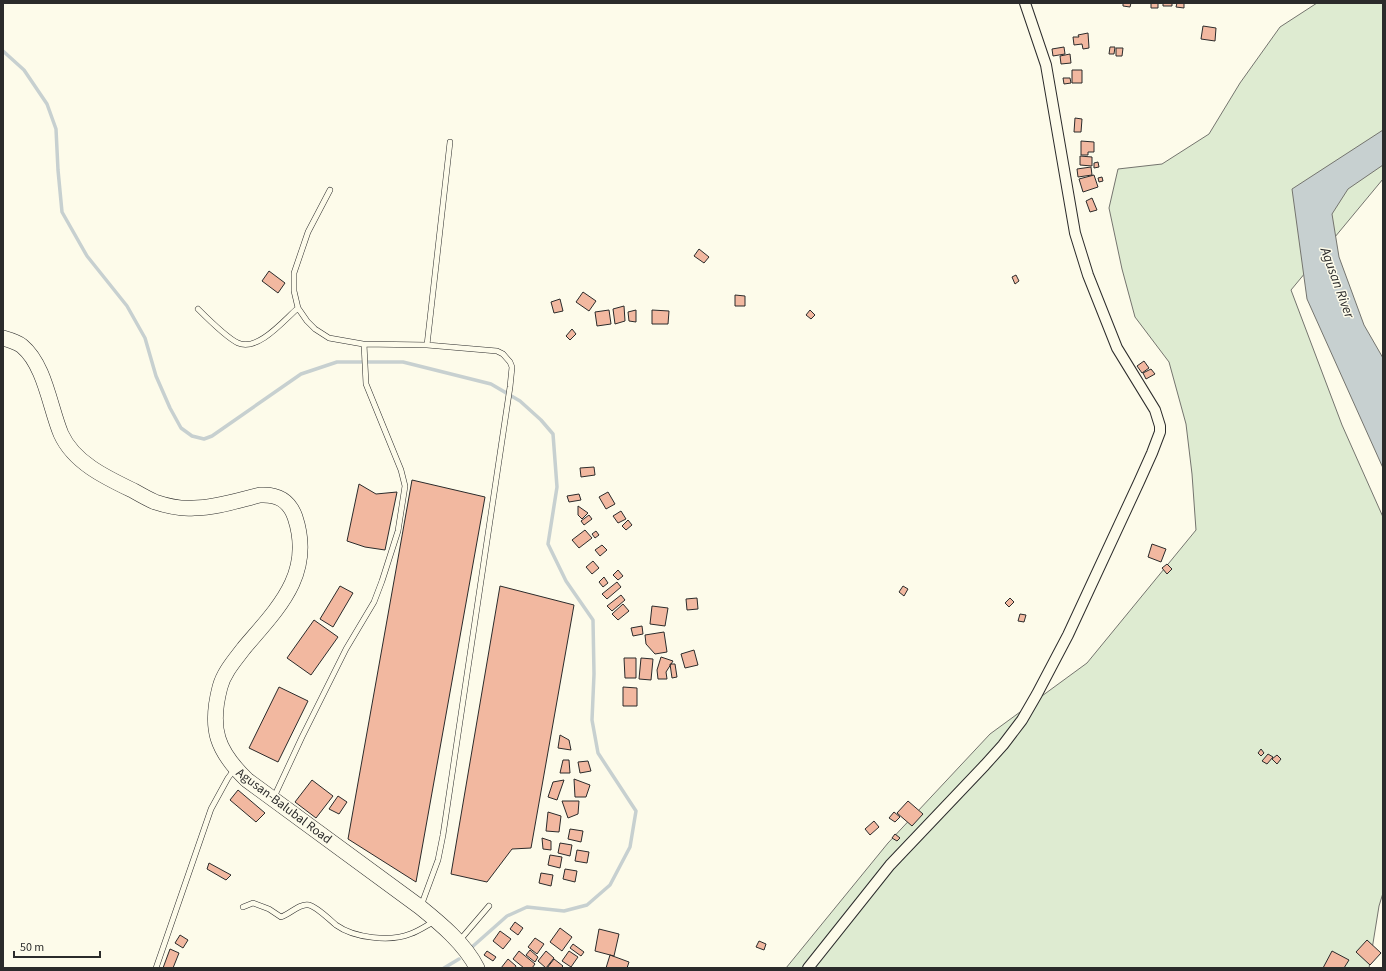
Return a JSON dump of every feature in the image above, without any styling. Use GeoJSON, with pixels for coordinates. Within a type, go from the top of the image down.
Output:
{"type":"FeatureCollection","features":[{"type":"Feature","properties":{"kind":"main road","name":"Agusan-Balubal Road"},"geometry":{"type":"LineString","coordinates":[[3,338],[13,340],[31,355],[38,368],[62,435],[69,448],[95,471],[155,502],[183,508],[212,506],[267,494],[280,498],[292,508],[300,536],[299,567],[286,596],[234,661],[226,675],[219,692],[216,712],[217,733],[220,745],[227,759],[247,780],[436,920],[458,943],[477,968]]}},
{"type":"Feature","properties":{"kind":"street"},"geometry":{"type":"LineString","coordinates":[[808,968],[890,865],[1003,746],[1022,720],[1068,635],[1139,482],[1160,432],[1160,426],[1155,410],[1117,348],[1088,275],[1074,234],[1046,65],[1025,3]]}},
{"type":"Feature","properties":{"kind":"lane"},"geometry":{"type":"LineString","coordinates":[[427,345],[450,142]]}},
{"type":"Feature","properties":{"kind":"lane"},"geometry":{"type":"LineString","coordinates":[[330,190],[308,232],[294,273],[294,291],[298,308],[311,326],[329,338],[364,344],[427,345],[490,350],[503,354],[510,362],[512,367],[443,835],[438,860],[420,907]]}},
{"type":"Feature","properties":{"kind":"lane"},"geometry":{"type":"LineString","coordinates":[[198,309],[236,342],[245,345],[259,341],[298,308]]}},
{"type":"Feature","properties":{"kind":"lane"},"geometry":{"type":"LineString","coordinates":[[273,800],[302,737],[346,649],[374,602],[398,531],[405,486],[401,470],[366,384],[364,344]]}},
{"type":"Feature","properties":{"kind":"lane"},"geometry":{"type":"LineString","coordinates":[[156,968],[211,809],[228,778],[235,769]]}},
{"type":"Feature","properties":{"kind":"lane"},"geometry":{"type":"LineString","coordinates":[[244,907],[253,903],[269,909],[281,917],[288,915],[302,906],[309,905],[337,926],[353,934],[390,939],[410,934],[436,920]]}},
{"type":"Feature","properties":{"kind":"lane"},"geometry":{"type":"LineString","coordinates":[[458,943],[488,906]]}},
{"type":"Feature","properties":{"kind":"green space"},"geometry":{"type":"Polygon","coordinates":[[[1317,3],[1383,3],[1383,179],[1291,290],[1342,425],[1383,517],[1383,893],[1379,906],[1369,968],[786,968],[888,843],[990,734],[1087,663],[1196,530],[1192,474],[1186,424],[1169,362],[1135,317],[1122,269],[1109,208],[1118,169],[1162,164],[1209,134],[1240,83],[1280,27],[1317,3]]]}},
{"type":"Feature","properties":{"kind":"water","name":"Agusan River"},"geometry":{"type":"Polygon","coordinates":[[[1383,130],[1383,165],[1348,189],[1332,214],[1339,257],[1364,325],[1383,358],[1383,468],[1307,299],[1292,189],[1383,130]]]}},
{"type":"Feature","properties":{"kind":"building"},"geometry":{"type":"Polygon","coordinates":[[[1123,3],[1131,3],[1130,7],[1123,6],[1123,3]]]}},
{"type":"Feature","properties":{"kind":"building"},"geometry":{"type":"Polygon","coordinates":[[[1151,3],[1158,3],[1158,8],[1151,8],[1151,3]]]}},
{"type":"Feature","properties":{"kind":"building"},"geometry":{"type":"Polygon","coordinates":[[[1163,3],[1172,3],[1172,6],[1163,6],[1163,3]]]}},
{"type":"Feature","properties":{"kind":"building"},"geometry":{"type":"Polygon","coordinates":[[[1177,3],[1184,3],[1184,8],[1176,7],[1177,3]]]}},
{"type":"Feature","properties":{"kind":"building"},"geometry":{"type":"Polygon","coordinates":[[[1203,26],[1216,28],[1215,41],[1201,39],[1203,26]]]}},
{"type":"Feature","properties":{"kind":"building"},"geometry":{"type":"Polygon","coordinates":[[[1088,33],[1089,48],[1083,49],[1082,44],[1074,45],[1073,37],[1079,37],[1078,35],[1088,33]]]}},
{"type":"Feature","properties":{"kind":"building"},"geometry":{"type":"Polygon","coordinates":[[[1064,47],[1065,54],[1053,56],[1052,49],[1064,47]]]}},
{"type":"Feature","properties":{"kind":"building"},"geometry":{"type":"Polygon","coordinates":[[[1110,47],[1115,47],[1114,54],[1109,54],[1110,47]]]}},
{"type":"Feature","properties":{"kind":"building"},"geometry":{"type":"Polygon","coordinates":[[[1116,48],[1123,48],[1122,56],[1116,56],[1116,48]]]}},
{"type":"Feature","properties":{"kind":"building"},"geometry":{"type":"Polygon","coordinates":[[[1070,54],[1071,63],[1061,64],[1060,56],[1070,54]]]}},
{"type":"Feature","properties":{"kind":"building"},"geometry":{"type":"Polygon","coordinates":[[[1072,70],[1082,70],[1082,83],[1072,83],[1072,70]]]}},
{"type":"Feature","properties":{"kind":"building"},"geometry":{"type":"Polygon","coordinates":[[[1063,78],[1070,78],[1071,83],[1064,84],[1063,78]]]}},
{"type":"Feature","properties":{"kind":"building"},"geometry":{"type":"Polygon","coordinates":[[[1075,118],[1082,119],[1081,132],[1074,132],[1075,118]]]}},
{"type":"Feature","properties":{"kind":"building"},"geometry":{"type":"Polygon","coordinates":[[[1081,141],[1094,142],[1094,152],[1088,152],[1088,155],[1081,155],[1081,141]]]}},
{"type":"Feature","properties":{"kind":"building"},"geometry":{"type":"Polygon","coordinates":[[[1080,156],[1092,157],[1092,166],[1080,165],[1080,156]]]}},
{"type":"Feature","properties":{"kind":"building"},"geometry":{"type":"Polygon","coordinates":[[[1098,162],[1099,167],[1094,168],[1094,163],[1098,162]]]}},
{"type":"Feature","properties":{"kind":"building"},"geometry":{"type":"Polygon","coordinates":[[[1091,167],[1092,175],[1078,177],[1077,169],[1091,167]]]}},
{"type":"Feature","properties":{"kind":"building"},"geometry":{"type":"Polygon","coordinates":[[[1094,175],[1098,187],[1083,192],[1079,179],[1094,175]]]}},
{"type":"Feature","properties":{"kind":"building"},"geometry":{"type":"Polygon","coordinates":[[[1102,177],[1103,181],[1099,182],[1098,178],[1102,177]]]}},
{"type":"Feature","properties":{"kind":"building"},"geometry":{"type":"Polygon","coordinates":[[[1092,198],[1097,210],[1090,212],[1086,201],[1092,198]]]}},
{"type":"Feature","properties":{"kind":"building"},"geometry":{"type":"Polygon","coordinates":[[[699,249],[709,257],[704,263],[694,256],[699,249]]]}},
{"type":"Feature","properties":{"kind":"building"},"geometry":{"type":"Polygon","coordinates":[[[269,271],[285,283],[278,293],[262,281],[269,271]]]}},
{"type":"Feature","properties":{"kind":"building"},"geometry":{"type":"Polygon","coordinates":[[[1016,275],[1019,281],[1015,284],[1012,277],[1016,275]]]}},
{"type":"Feature","properties":{"kind":"building"},"geometry":{"type":"Polygon","coordinates":[[[583,292],[596,301],[589,311],[576,302],[583,292]]]}},
{"type":"Feature","properties":{"kind":"building"},"geometry":{"type":"Polygon","coordinates":[[[735,295],[745,296],[745,306],[735,306],[735,295]]]}},
{"type":"Feature","properties":{"kind":"building"},"geometry":{"type":"Polygon","coordinates":[[[560,299],[563,311],[554,313],[551,302],[560,299]]]}},
{"type":"Feature","properties":{"kind":"building"},"geometry":{"type":"Polygon","coordinates":[[[624,306],[625,321],[615,324],[613,309],[624,306]]]}},
{"type":"Feature","properties":{"kind":"building"},"geometry":{"type":"Polygon","coordinates":[[[609,310],[611,324],[597,326],[595,312],[609,310]]]}},
{"type":"Feature","properties":{"kind":"building"},"geometry":{"type":"Polygon","coordinates":[[[636,310],[636,322],[629,321],[628,312],[636,310]]]}},
{"type":"Feature","properties":{"kind":"building"},"geometry":{"type":"Polygon","coordinates":[[[652,310],[669,311],[668,324],[652,324],[652,310]]]}},
{"type":"Feature","properties":{"kind":"building"},"geometry":{"type":"Polygon","coordinates":[[[810,310],[815,315],[811,319],[806,315],[810,310]]]}},
{"type":"Feature","properties":{"kind":"building"},"geometry":{"type":"Polygon","coordinates":[[[572,329],[576,334],[570,340],[566,336],[572,329]]]}},
{"type":"Feature","properties":{"kind":"building"},"geometry":{"type":"Polygon","coordinates":[[[1144,361],[1149,368],[1142,373],[1137,366],[1144,361]]]}},
{"type":"Feature","properties":{"kind":"building"},"geometry":{"type":"Polygon","coordinates":[[[1151,369],[1155,374],[1146,379],[1143,373],[1151,369]]]}},
{"type":"Feature","properties":{"kind":"building"},"geometry":{"type":"Polygon","coordinates":[[[594,467],[595,475],[581,477],[580,468],[594,467]]]}},
{"type":"Feature","properties":{"kind":"building"},"geometry":{"type":"Polygon","coordinates":[[[412,480],[485,497],[416,882],[348,839],[412,480]]]}},
{"type":"Feature","properties":{"kind":"building"},"geometry":{"type":"Polygon","coordinates":[[[359,484],[376,494],[397,492],[385,550],[365,547],[347,541],[359,484]]]}},
{"type":"Feature","properties":{"kind":"building"},"geometry":{"type":"Polygon","coordinates":[[[608,492],[615,504],[606,509],[599,497],[608,492]]]}},
{"type":"Feature","properties":{"kind":"building"},"geometry":{"type":"Polygon","coordinates":[[[579,494],[581,500],[569,502],[567,496],[579,494]]]}},
{"type":"Feature","properties":{"kind":"building"},"geometry":{"type":"Polygon","coordinates":[[[578,506],[588,513],[582,519],[578,515],[578,506]]]}},
{"type":"Feature","properties":{"kind":"building"},"geometry":{"type":"Polygon","coordinates":[[[621,511],[626,519],[618,523],[613,516],[621,511]]]}},
{"type":"Feature","properties":{"kind":"building"},"geometry":{"type":"Polygon","coordinates":[[[589,515],[592,519],[584,525],[581,521],[589,515]]]}},
{"type":"Feature","properties":{"kind":"building"},"geometry":{"type":"Polygon","coordinates":[[[628,520],[632,525],[626,530],[622,526],[628,520]]]}},
{"type":"Feature","properties":{"kind":"building"},"geometry":{"type":"Polygon","coordinates":[[[585,530],[592,538],[579,548],[572,540],[585,530]]]}},
{"type":"Feature","properties":{"kind":"building"},"geometry":{"type":"Polygon","coordinates":[[[596,531],[599,535],[595,538],[592,534],[596,531]]]}},
{"type":"Feature","properties":{"kind":"building"},"geometry":{"type":"Polygon","coordinates":[[[1152,544],[1166,549],[1161,562],[1148,557],[1152,544]]]}},
{"type":"Feature","properties":{"kind":"building"},"geometry":{"type":"Polygon","coordinates":[[[602,545],[607,550],[600,556],[595,550],[602,545]]]}},
{"type":"Feature","properties":{"kind":"building"},"geometry":{"type":"Polygon","coordinates":[[[593,561],[599,568],[592,574],[586,567],[593,561]]]}},
{"type":"Feature","properties":{"kind":"building"},"geometry":{"type":"Polygon","coordinates":[[[1167,564],[1172,569],[1167,574],[1162,568],[1167,564]]]}},
{"type":"Feature","properties":{"kind":"building"},"geometry":{"type":"Polygon","coordinates":[[[618,570],[623,576],[618,580],[613,575],[618,570]]]}},
{"type":"Feature","properties":{"kind":"building"},"geometry":{"type":"Polygon","coordinates":[[[604,577],[608,583],[603,587],[599,582],[604,577]]]}},
{"type":"Feature","properties":{"kind":"building"},"geometry":{"type":"Polygon","coordinates":[[[617,582],[621,587],[607,599],[602,594],[617,582]]]}},
{"type":"Feature","properties":{"kind":"building"},"geometry":{"type":"Polygon","coordinates":[[[340,586],[353,593],[333,627],[320,619],[340,586]]]}},
{"type":"Feature","properties":{"kind":"building"},"geometry":{"type":"Polygon","coordinates":[[[500,586],[574,605],[531,848],[512,849],[487,882],[451,874],[500,586]]]}},
{"type":"Feature","properties":{"kind":"building"},"geometry":{"type":"Polygon","coordinates":[[[903,586],[908,589],[904,596],[899,592],[903,586]]]}},
{"type":"Feature","properties":{"kind":"building"},"geometry":{"type":"Polygon","coordinates":[[[621,595],[625,600],[612,611],[607,606],[621,595]]]}},
{"type":"Feature","properties":{"kind":"building"},"geometry":{"type":"Polygon","coordinates":[[[697,598],[698,609],[687,610],[686,599],[697,598]]]}},
{"type":"Feature","properties":{"kind":"building"},"geometry":{"type":"Polygon","coordinates":[[[1010,598],[1014,602],[1009,607],[1005,603],[1010,598]]]}},
{"type":"Feature","properties":{"kind":"building"},"geometry":{"type":"Polygon","coordinates":[[[623,604],[629,611],[618,620],[612,614],[623,604]]]}},
{"type":"Feature","properties":{"kind":"building"},"geometry":{"type":"Polygon","coordinates":[[[652,606],[668,608],[665,626],[650,624],[652,606]]]}},
{"type":"Feature","properties":{"kind":"building"},"geometry":{"type":"Polygon","coordinates":[[[1020,614],[1026,615],[1024,622],[1018,621],[1020,614]]]}},
{"type":"Feature","properties":{"kind":"building"},"geometry":{"type":"Polygon","coordinates":[[[314,620],[338,637],[311,675],[287,658],[314,620]]]}},
{"type":"Feature","properties":{"kind":"building"},"geometry":{"type":"Polygon","coordinates":[[[642,626],[643,634],[633,636],[631,628],[642,626]]]}},
{"type":"Feature","properties":{"kind":"building"},"geometry":{"type":"Polygon","coordinates":[[[664,632],[667,652],[655,654],[646,644],[645,635],[664,632]]]}},
{"type":"Feature","properties":{"kind":"building"},"geometry":{"type":"Polygon","coordinates":[[[694,650],[698,665],[685,668],[681,654],[694,650]]]}},
{"type":"Feature","properties":{"kind":"building"},"geometry":{"type":"Polygon","coordinates":[[[661,657],[673,661],[666,672],[667,679],[658,679],[657,670],[661,657]]]}},
{"type":"Feature","properties":{"kind":"building"},"geometry":{"type":"Polygon","coordinates":[[[624,658],[636,658],[636,678],[625,678],[624,658]]]}},
{"type":"Feature","properties":{"kind":"building"},"geometry":{"type":"Polygon","coordinates":[[[641,658],[653,659],[651,680],[639,679],[641,658]]]}},
{"type":"Feature","properties":{"kind":"building"},"geometry":{"type":"Polygon","coordinates":[[[670,664],[675,664],[677,677],[672,678],[670,664]]]}},
{"type":"Feature","properties":{"kind":"building"},"geometry":{"type":"Polygon","coordinates":[[[279,687],[308,701],[278,762],[249,748],[279,687]]]}},
{"type":"Feature","properties":{"kind":"building"},"geometry":{"type":"Polygon","coordinates":[[[623,687],[637,688],[637,706],[623,706],[623,687]]]}},
{"type":"Feature","properties":{"kind":"building"},"geometry":{"type":"Polygon","coordinates":[[[560,735],[569,740],[571,750],[558,748],[560,735]]]}},
{"type":"Feature","properties":{"kind":"building"},"geometry":{"type":"Polygon","coordinates":[[[1261,749],[1264,753],[1261,756],[1258,753],[1261,749]]]}},
{"type":"Feature","properties":{"kind":"building"},"geometry":{"type":"Polygon","coordinates":[[[1268,754],[1273,757],[1267,764],[1262,761],[1268,754]]]}},
{"type":"Feature","properties":{"kind":"building"},"geometry":{"type":"Polygon","coordinates":[[[1277,755],[1281,759],[1277,764],[1272,759],[1277,755]]]}},
{"type":"Feature","properties":{"kind":"building"},"geometry":{"type":"Polygon","coordinates":[[[563,760],[569,760],[570,773],[560,773],[563,760]]]}},
{"type":"Feature","properties":{"kind":"building"},"geometry":{"type":"Polygon","coordinates":[[[588,761],[591,771],[580,773],[578,762],[588,761]]]}},
{"type":"Feature","properties":{"kind":"building"},"geometry":{"type":"Polygon","coordinates":[[[574,779],[590,785],[586,797],[575,797],[574,779]]]}},
{"type":"Feature","properties":{"kind":"building"},"geometry":{"type":"Polygon","coordinates":[[[312,780],[333,796],[316,818],[295,802],[312,780]]]}},
{"type":"Feature","properties":{"kind":"building"},"geometry":{"type":"Polygon","coordinates":[[[564,780],[557,800],[548,797],[553,782],[564,780]]]}},
{"type":"Feature","properties":{"kind":"building"},"geometry":{"type":"Polygon","coordinates":[[[238,790],[265,813],[256,822],[230,800],[238,790]]]}},
{"type":"Feature","properties":{"kind":"building"},"geometry":{"type":"Polygon","coordinates":[[[338,796],[347,802],[339,814],[329,809],[338,796]]]}},
{"type":"Feature","properties":{"kind":"building"},"geometry":{"type":"Polygon","coordinates":[[[562,801],[579,801],[578,814],[568,818],[562,801]]]}},
{"type":"Feature","properties":{"kind":"building"},"geometry":{"type":"Polygon","coordinates":[[[908,801],[923,814],[912,826],[897,813],[908,801]]]}},
{"type":"Feature","properties":{"kind":"building"},"geometry":{"type":"Polygon","coordinates":[[[548,812],[561,816],[559,832],[546,831],[548,812]]]}},
{"type":"Feature","properties":{"kind":"building"},"geometry":{"type":"Polygon","coordinates":[[[894,812],[900,817],[895,822],[889,818],[894,812]]]}},
{"type":"Feature","properties":{"kind":"building"},"geometry":{"type":"Polygon","coordinates":[[[874,821],[879,827],[870,835],[865,829],[874,821]]]}},
{"type":"Feature","properties":{"kind":"building"},"geometry":{"type":"Polygon","coordinates":[[[570,829],[583,831],[581,842],[568,839],[570,829]]]}},
{"type":"Feature","properties":{"kind":"building"},"geometry":{"type":"Polygon","coordinates":[[[895,834],[900,838],[897,841],[892,838],[895,834]]]}},
{"type":"Feature","properties":{"kind":"building"},"geometry":{"type":"Polygon","coordinates":[[[542,838],[551,841],[551,850],[543,849],[542,838]]]}},
{"type":"Feature","properties":{"kind":"building"},"geometry":{"type":"Polygon","coordinates":[[[560,843],[572,845],[570,856],[558,853],[560,843]]]}},
{"type":"Feature","properties":{"kind":"building"},"geometry":{"type":"Polygon","coordinates":[[[577,850],[589,852],[587,863],[575,861],[577,850]]]}},
{"type":"Feature","properties":{"kind":"building"},"geometry":{"type":"Polygon","coordinates":[[[550,855],[562,857],[560,868],[548,865],[550,855]]]}},
{"type":"Feature","properties":{"kind":"building"},"geometry":{"type":"Polygon","coordinates":[[[209,863],[231,875],[226,880],[207,869],[209,863]]]}},
{"type":"Feature","properties":{"kind":"building"},"geometry":{"type":"Polygon","coordinates":[[[565,869],[577,871],[575,882],[563,879],[565,869]]]}},
{"type":"Feature","properties":{"kind":"building"},"geometry":{"type":"Polygon","coordinates":[[[541,873],[553,875],[551,886],[539,883],[541,873]]]}},
{"type":"Feature","properties":{"kind":"building"},"geometry":{"type":"Polygon","coordinates":[[[515,922],[523,928],[518,935],[510,929],[515,922]]]}},
{"type":"Feature","properties":{"kind":"building"},"geometry":{"type":"Polygon","coordinates":[[[560,928],[572,937],[562,951],[550,942],[560,928]]]}},
{"type":"Feature","properties":{"kind":"building"},"geometry":{"type":"Polygon","coordinates":[[[599,929],[619,934],[614,956],[595,951],[599,929]]]}},
{"type":"Feature","properties":{"kind":"building"},"geometry":{"type":"Polygon","coordinates":[[[500,931],[511,939],[503,949],[493,941],[500,931]]]}},
{"type":"Feature","properties":{"kind":"building"},"geometry":{"type":"Polygon","coordinates":[[[180,935],[188,940],[183,948],[175,943],[180,935]]]}},
{"type":"Feature","properties":{"kind":"building"},"geometry":{"type":"Polygon","coordinates":[[[535,938],[544,944],[537,954],[528,947],[535,938]]]}},
{"type":"Feature","properties":{"kind":"building"},"geometry":{"type":"Polygon","coordinates":[[[1367,940],[1381,953],[1370,965],[1356,952],[1367,940]]]}},
{"type":"Feature","properties":{"kind":"building"},"geometry":{"type":"Polygon","coordinates":[[[759,941],[766,944],[764,950],[756,947],[759,941]]]}},
{"type":"Feature","properties":{"kind":"building"},"geometry":{"type":"Polygon","coordinates":[[[573,944],[584,952],[581,956],[570,948],[573,944]]]}},
{"type":"Feature","properties":{"kind":"building"},"geometry":{"type":"Polygon","coordinates":[[[170,949],[179,953],[173,968],[163,968],[170,949]]]}},
{"type":"Feature","properties":{"kind":"building"},"geometry":{"type":"Polygon","coordinates":[[[530,950],[538,957],[535,962],[526,955],[530,950]]]}},
{"type":"Feature","properties":{"kind":"building"},"geometry":{"type":"Polygon","coordinates":[[[487,951],[496,957],[493,961],[484,955],[487,951]]]}},
{"type":"Feature","properties":{"kind":"building"},"geometry":{"type":"Polygon","coordinates":[[[519,951],[535,964],[532,968],[524,968],[513,959],[519,951]]]}},
{"type":"Feature","properties":{"kind":"building"},"geometry":{"type":"Polygon","coordinates":[[[546,951],[554,958],[546,968],[538,961],[546,951]]]}},
{"type":"Feature","properties":{"kind":"building"},"geometry":{"type":"Polygon","coordinates":[[[569,951],[578,957],[571,967],[562,961],[569,951]]]}},
{"type":"Feature","properties":{"kind":"building"},"geometry":{"type":"Polygon","coordinates":[[[1332,951],[1349,960],[1344,968],[1323,968],[1332,951]]]}},
{"type":"Feature","properties":{"kind":"building"},"geometry":{"type":"Polygon","coordinates":[[[610,955],[629,962],[627,968],[606,968],[610,955]]]}},
{"type":"Feature","properties":{"kind":"building"},"geometry":{"type":"Polygon","coordinates":[[[508,959],[516,966],[515,968],[501,968],[508,959]]]}},
{"type":"Feature","properties":{"kind":"building"},"geometry":{"type":"Polygon","coordinates":[[[554,959],[563,966],[561,968],[547,968],[554,959]]]}},
{"type":"Feature","properties":{"kind":"waterway"},"geometry":{"type":"LineString","coordinates":[[3,51],[24,70],[47,104],[56,129],[62,212],[87,256],[127,306],[145,338],[156,376],[170,408],[181,428],[192,436],[204,439],[212,436],[301,374],[337,362],[403,362],[491,384],[520,401],[541,420],[553,434],[557,487],[548,544],[566,581],[593,620],[594,674],[592,720],[598,753],[636,811],[630,847],[610,885],[587,905],[564,911],[527,907],[507,916],[472,947]]}},
{"type":"Feature","properties":{"kind":"waterway"},"geometry":{"type":"LineString","coordinates":[[444,968],[459,959]]}}]}
